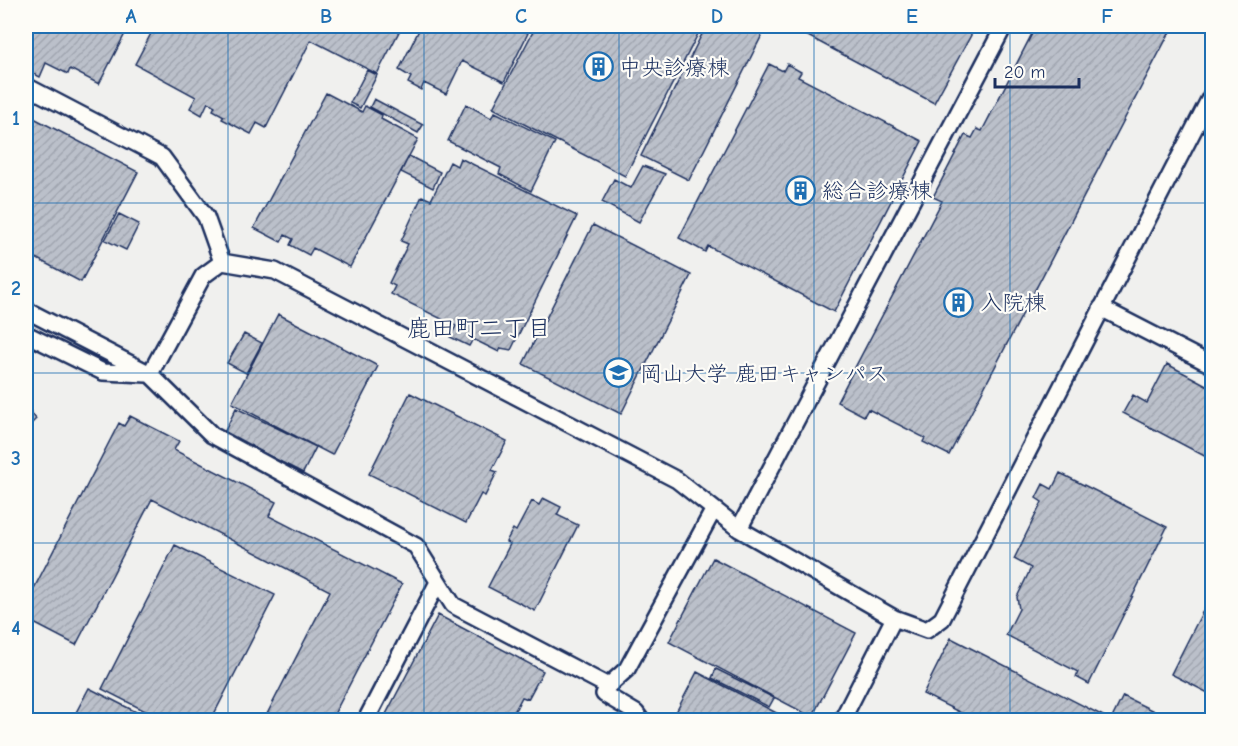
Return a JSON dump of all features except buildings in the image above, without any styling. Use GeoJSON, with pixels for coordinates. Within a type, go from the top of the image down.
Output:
{"type":"FeatureCollection","features":[{"type":"Feature","properties":{"kind":"lane"},"geometry":{"type":"LineString","coordinates":[[739,530],[1004,26]]}},
{"type":"Feature","properties":{"kind":"lane"},"geometry":{"type":"LineString","coordinates":[[26,86],[162,157],[206,217],[222,262]]}},
{"type":"Feature","properties":{"kind":"lane"},"geometry":{"type":"LineString","coordinates":[[150,374],[203,276],[222,262],[275,271],[677,480],[739,530],[894,618],[927,630],[942,618],[1212,94]]}},
{"type":"Feature","properties":{"kind":"lane"},"geometry":{"type":"LineString","coordinates":[[1101,308],[1212,365]]}},
{"type":"Feature","properties":{"kind":"lane"},"geometry":{"type":"LineString","coordinates":[[26,310],[150,374],[212,435],[416,546],[437,584],[453,605],[608,686]]}},
{"type":"Feature","properties":{"kind":"lane"},"geometry":{"type":"LineString","coordinates":[[26,333],[103,372],[150,374]]}},
{"type":"Feature","properties":{"kind":"lane"},"geometry":{"type":"LineString","coordinates":[[641,720],[636,713],[604,694],[608,686],[627,669],[714,509]]}},
{"type":"Feature","properties":{"kind":"lane"},"geometry":{"type":"LineString","coordinates":[[366,720],[437,584]]}},
{"type":"Feature","properties":{"kind":"lane"},"geometry":{"type":"LineString","coordinates":[[842,720],[894,618]]}},
{"type":"Feature","properties":{"kind":"place","name":"中央診療棟"},"geometry":{"type":"Point","coordinates":[598,67]}},
{"type":"Feature","properties":{"kind":"place","name":"総合診療棟"},"geometry":{"type":"Point","coordinates":[801,190]}},
{"type":"Feature","properties":{"kind":"place","name":"入院棟"},"geometry":{"type":"Point","coordinates":[959,302]}},
{"type":"Feature","properties":{"kind":"place","name":"岡山大学 鹿田キャンパス"},"geometry":{"type":"Point","coordinates":[619,373]}},
{"type":"Feature","properties":{"kind":"district","name":"鹿田町二丁目"},"geometry":{"type":"Point","coordinates":[479,328]}}]}
